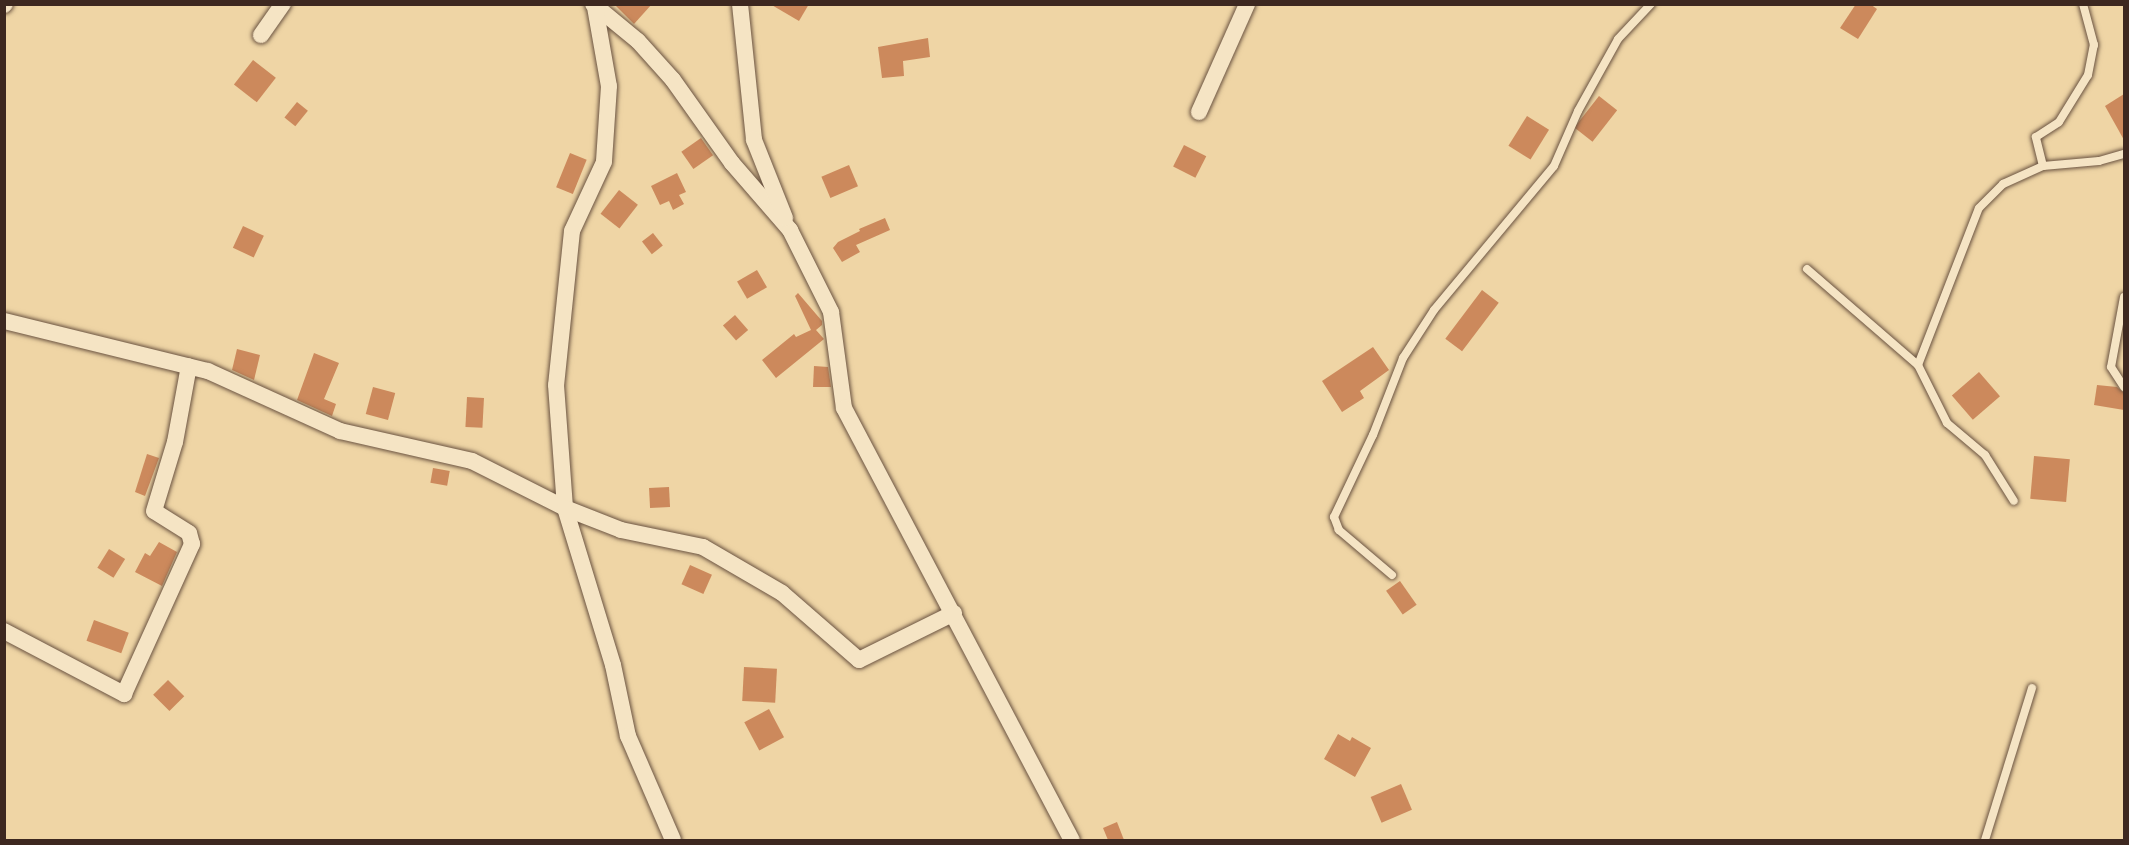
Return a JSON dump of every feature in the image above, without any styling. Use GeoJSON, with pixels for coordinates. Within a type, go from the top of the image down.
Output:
{"type":"FeatureCollection","features":[{"type":"Feature","properties":{"kind":"street"},"geometry":{"type":"LineString","coordinates":[[261,35],[283,4]]}},
{"type":"Feature","properties":{"kind":"street"},"geometry":{"type":"LineString","coordinates":[[740,4],[754,140],[790,230],[831,312],[844,408],[1072,840]]}},
{"type":"Feature","properties":{"kind":"street"},"geometry":{"type":"LineString","coordinates":[[1199,112],[1247,4]]}},
{"type":"Feature","properties":{"kind":"street"},"geometry":{"type":"LineString","coordinates":[[594,6],[638,41],[673,80],[732,164],[790,230]]}},
{"type":"Feature","properties":{"kind":"street"},"geometry":{"type":"LineString","coordinates":[[594,6],[609,86],[604,162],[572,231],[556,385],[566,508],[614,665],[628,736],[673,840]]}},
{"type":"Feature","properties":{"kind":"street"},"geometry":{"type":"LineString","coordinates":[[4,321],[208,371],[340,431],[472,461],[566,508],[621,530],[703,547],[782,593],[859,660],[954,613]]}},
{"type":"Feature","properties":{"kind":"street"},"geometry":{"type":"LineString","coordinates":[[4,631],[124,694],[192,544],[189,533],[154,511],[175,442],[189,366]]}},
{"type":"Feature","properties":{"kind":"lane"},"geometry":{"type":"LineString","coordinates":[[1392,574],[1339,530],[1334,517],[1373,435],[1403,358],[1434,310],[1554,166],[1578,111],[1618,39],[1651,4]]}},
{"type":"Feature","properties":{"kind":"lane"},"geometry":{"type":"LineString","coordinates":[[2043,165],[2036,137],[2059,122],[2088,75],[2094,45],[2083,4]]}},
{"type":"Feature","properties":{"kind":"lane"},"geometry":{"type":"LineString","coordinates":[[1918,365],[1979,208],[2003,184],[2043,165],[2099,161],[2124,154]]}},
{"type":"Feature","properties":{"kind":"lane"},"geometry":{"type":"LineString","coordinates":[[1807,269],[1918,365],[1947,423],[1985,455],[2014,501]]}},
{"type":"Feature","properties":{"kind":"lane"},"geometry":{"type":"LineString","coordinates":[[2124,297],[2111,367],[2124,387]]}},
{"type":"Feature","properties":{"kind":"lane"},"geometry":{"type":"LineString","coordinates":[[1985,840],[2032,688]]}},
{"type":"Feature","properties":{"kind":"building"},"geometry":{"type":"Polygon","coordinates":[[[614,4],[652,4],[634,24],[614,4]]]}},
{"type":"Feature","properties":{"kind":"building"},"geometry":{"type":"Polygon","coordinates":[[[770,4],[809,4],[799,21],[770,4]]]}},
{"type":"Feature","properties":{"kind":"building"},"geometry":{"type":"Polygon","coordinates":[[[1856,4],[1870,4],[1877,9],[1858,39],[1840,28],[1856,4]]]}},
{"type":"Feature","properties":{"kind":"building"},"geometry":{"type":"Polygon","coordinates":[[[928,38],[930,57],[903,61],[904,76],[882,78],[878,47],[928,38]]]}},
{"type":"Feature","properties":{"kind":"building"},"geometry":{"type":"Polygon","coordinates":[[[253,60],[276,78],[257,102],[234,84],[253,60]]]}},
{"type":"Feature","properties":{"kind":"building"},"geometry":{"type":"Polygon","coordinates":[[[2124,94],[2124,140],[2105,106],[2124,94]]]}},
{"type":"Feature","properties":{"kind":"building"},"geometry":{"type":"Polygon","coordinates":[[[1599,96],[1617,110],[1592,142],[1574,128],[1599,96]]]}},
{"type":"Feature","properties":{"kind":"building"},"geometry":{"type":"Polygon","coordinates":[[[297,102],[308,111],[295,126],[284,118],[297,102]]]}},
{"type":"Feature","properties":{"kind":"building"},"geometry":{"type":"Polygon","coordinates":[[[1527,116],[1549,130],[1531,159],[1508,146],[1527,116]]]}},
{"type":"Feature","properties":{"kind":"building"},"geometry":{"type":"Polygon","coordinates":[[[701,138],[713,155],[693,169],[681,152],[701,138]]]}},
{"type":"Feature","properties":{"kind":"building"},"geometry":{"type":"Polygon","coordinates":[[[1184,145],[1206,156],[1195,178],[1173,166],[1184,145]]]}},
{"type":"Feature","properties":{"kind":"building"},"geometry":{"type":"Polygon","coordinates":[[[570,153],[587,160],[573,194],[556,187],[570,153]]]}},
{"type":"Feature","properties":{"kind":"building"},"geometry":{"type":"Polygon","coordinates":[[[849,165],[858,186],[830,198],[821,177],[849,165]]]}},
{"type":"Feature","properties":{"kind":"building"},"geometry":{"type":"Polygon","coordinates":[[[677,173],[686,192],[679,195],[684,204],[673,210],[669,201],[660,205],[651,186],[677,173]]]}},
{"type":"Feature","properties":{"kind":"building"},"geometry":{"type":"Polygon","coordinates":[[[619,190],[638,205],[619,228],[601,214],[619,190]]]}},
{"type":"Feature","properties":{"kind":"building"},"geometry":{"type":"Polygon","coordinates":[[[885,218],[890,230],[856,245],[860,252],[842,262],[833,248],[838,242],[860,231],[859,229],[885,218]]]}},
{"type":"Feature","properties":{"kind":"building"},"geometry":{"type":"Polygon","coordinates":[[[243,226],[264,236],[254,257],[233,248],[243,226]]]}},
{"type":"Feature","properties":{"kind":"building"},"geometry":{"type":"Polygon","coordinates":[[[653,233],[663,246],[652,254],[642,242],[653,233]]]}},
{"type":"Feature","properties":{"kind":"building"},"geometry":{"type":"Polygon","coordinates":[[[757,270],[767,287],[747,299],[737,282],[757,270]]]}},
{"type":"Feature","properties":{"kind":"building"},"geometry":{"type":"Polygon","coordinates":[[[1482,290],[1499,303],[1462,351],[1445,339],[1482,290]]]}},
{"type":"Feature","properties":{"kind":"building"},"geometry":{"type":"Polygon","coordinates":[[[798,293],[822,321],[822,325],[816,330],[824,339],[776,378],[762,360],[794,334],[796,337],[811,330],[795,296],[798,293]]]}},
{"type":"Feature","properties":{"kind":"building"},"geometry":{"type":"Polygon","coordinates":[[[735,315],[748,330],[736,341],[723,325],[735,315]]]}},
{"type":"Feature","properties":{"kind":"building"},"geometry":{"type":"Polygon","coordinates":[[[1373,347],[1389,370],[1360,391],[1364,398],[1342,412],[1322,381],[1373,347]]]}},
{"type":"Feature","properties":{"kind":"building"},"geometry":{"type":"Polygon","coordinates":[[[237,349],[260,355],[254,380],[232,370],[237,349]]]}},
{"type":"Feature","properties":{"kind":"building"},"geometry":{"type":"Polygon","coordinates":[[[314,353],[339,363],[324,399],[336,404],[332,416],[297,400],[314,353]]]}},
{"type":"Feature","properties":{"kind":"building"},"geometry":{"type":"Polygon","coordinates":[[[814,366],[828,367],[831,387],[813,387],[814,366]]]}},
{"type":"Feature","properties":{"kind":"building"},"geometry":{"type":"Polygon","coordinates":[[[1979,372],[2000,396],[1973,420],[1952,396],[1979,372]]]}},
{"type":"Feature","properties":{"kind":"building"},"geometry":{"type":"Polygon","coordinates":[[[2097,385],[2117,387],[2124,393],[2124,410],[2094,405],[2097,385]]]}},
{"type":"Feature","properties":{"kind":"building"},"geometry":{"type":"Polygon","coordinates":[[[373,387],[395,393],[388,420],[366,414],[373,387]]]}},
{"type":"Feature","properties":{"kind":"building"},"geometry":{"type":"Polygon","coordinates":[[[467,397],[484,398],[482,428],[465,427],[467,397]]]}},
{"type":"Feature","properties":{"kind":"building"},"geometry":{"type":"Polygon","coordinates":[[[147,454],[159,458],[145,496],[135,492],[147,454]]]}},
{"type":"Feature","properties":{"kind":"building"},"geometry":{"type":"Polygon","coordinates":[[[2034,456],[2070,459],[2066,502],[2030,499],[2034,456]]]}},
{"type":"Feature","properties":{"kind":"building"},"geometry":{"type":"Polygon","coordinates":[[[433,468],[450,471],[447,486],[430,483],[433,468]]]}},
{"type":"Feature","properties":{"kind":"building"},"geometry":{"type":"Polygon","coordinates":[[[669,487],[670,507],[650,508],[649,488],[669,487]]]}},
{"type":"Feature","properties":{"kind":"building"},"geometry":{"type":"Polygon","coordinates":[[[159,542],[177,552],[162,586],[135,572],[145,553],[150,556],[159,542]]]}},
{"type":"Feature","properties":{"kind":"building"},"geometry":{"type":"Polygon","coordinates":[[[109,549],[125,559],[113,578],[97,568],[109,549]]]}},
{"type":"Feature","properties":{"kind":"building"},"geometry":{"type":"Polygon","coordinates":[[[690,565],[712,575],[703,594],[681,584],[690,565]]]}},
{"type":"Feature","properties":{"kind":"building"},"geometry":{"type":"Polygon","coordinates":[[[1400,581],[1417,605],[1403,615],[1386,591],[1400,581]]]}},
{"type":"Feature","properties":{"kind":"building"},"geometry":{"type":"Polygon","coordinates":[[[94,620],[129,633],[121,653],[86,641],[94,620]]]}},
{"type":"Feature","properties":{"kind":"building"},"geometry":{"type":"Polygon","coordinates":[[[744,667],[777,669],[775,703],[742,701],[744,667]]]}},
{"type":"Feature","properties":{"kind":"building"},"geometry":{"type":"Polygon","coordinates":[[[168,680],[184,696],[169,711],[153,695],[168,680]]]}},
{"type":"Feature","properties":{"kind":"building"},"geometry":{"type":"Polygon","coordinates":[[[769,709],[784,737],[759,750],[744,722],[769,709]]]}},
{"type":"Feature","properties":{"kind":"building"},"geometry":{"type":"Polygon","coordinates":[[[1338,734],[1350,741],[1352,737],[1371,748],[1355,777],[1324,759],[1338,734]]]}},
{"type":"Feature","properties":{"kind":"building"},"geometry":{"type":"Polygon","coordinates":[[[1401,784],[1412,810],[1382,823],[1371,797],[1401,784]]]}},
{"type":"Feature","properties":{"kind":"building"},"geometry":{"type":"Polygon","coordinates":[[[1117,822],[1124,840],[1108,840],[1103,828],[1117,822]]]}}]}
